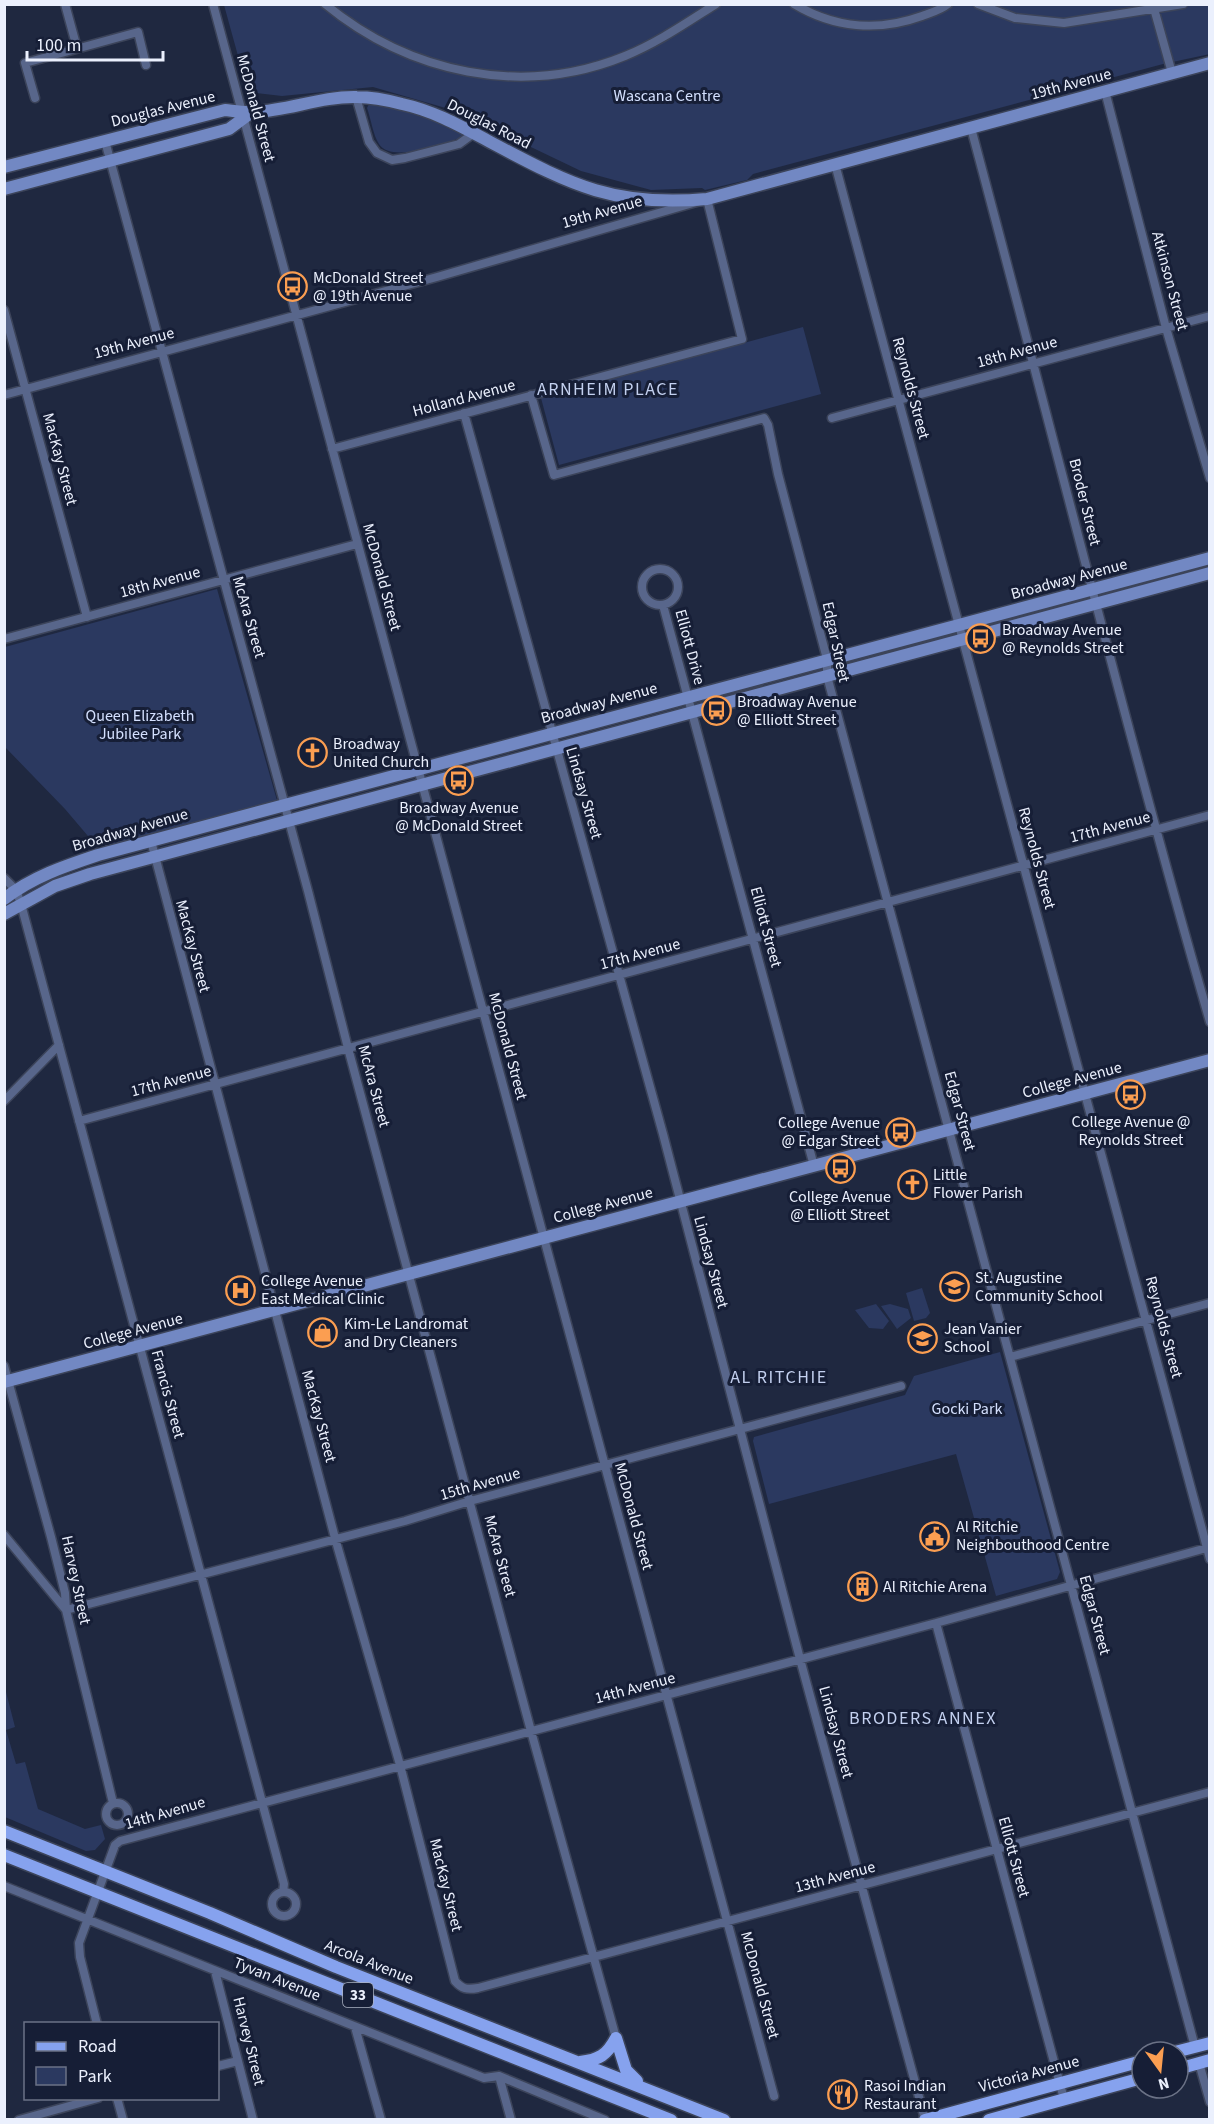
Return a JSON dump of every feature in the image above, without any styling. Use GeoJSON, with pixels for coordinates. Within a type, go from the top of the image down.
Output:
{"type":"FeatureCollection","features":[{"type":"Feature","properties":{"kind":"main road","name":"Arcola Avenue"},"geometry":{"type":"LineString","coordinates":[[4,1831],[210,1913],[347,1972],[724,2120]]}},
{"type":"Feature","properties":{"kind":"main road","name":"33"},"geometry":{"type":"LineString","coordinates":[[4,1855],[671,2120]]}},
{"type":"Feature","properties":{"kind":"main road"},"geometry":{"type":"LineString","coordinates":[[579,2062],[600,2058],[606,2054],[616,2038]]}},
{"type":"Feature","properties":{"kind":"main road"},"geometry":{"type":"LineString","coordinates":[[616,2038],[626,2070],[642,2086]]}},
{"type":"Feature","properties":{"kind":"main road"},"geometry":{"type":"LineString","coordinates":[[1190,2048],[1209,2043]]}},
{"type":"Feature","properties":{"kind":"main road","name":"Victoria Avenue"},"geometry":{"type":"LineString","coordinates":[[925,2120],[1130,2064]]}},
{"type":"Feature","properties":{"kind":"main road","name":"Victoria Avenue"},"geometry":{"type":"LineString","coordinates":[[989,2120],[1130,2082]]}},
{"type":"Feature","properties":{"kind":"main road"},"geometry":{"type":"LineString","coordinates":[[619,2100],[658,2120]]}},
{"type":"Feature","properties":{"kind":"street"},"geometry":{"type":"LineString","coordinates":[[65,4],[77,48]]}},
{"type":"Feature","properties":{"kind":"street","name":"McDonald Street"},"geometry":{"type":"LineString","coordinates":[[213,4],[245,114],[357,544],[774,2096]]}},
{"type":"Feature","properties":{"kind":"street"},"geometry":{"type":"LineString","coordinates":[[325,4],[363,33],[416,58],[466,73],[526,77],[577,71],[624,57],[651,44],[716,4]]}},
{"type":"Feature","properties":{"kind":"street"},"geometry":{"type":"LineString","coordinates":[[794,4],[819,18],[841,23],[878,26],[912,19],[948,4]]}},
{"type":"Feature","properties":{"kind":"street"},"geometry":{"type":"LineString","coordinates":[[978,4],[1015,18],[1064,23],[1183,4]]}},
{"type":"Feature","properties":{"kind":"street"},"geometry":{"type":"LineString","coordinates":[[1154,7],[1172,73]]}},
{"type":"Feature","properties":{"kind":"street"},"geometry":{"type":"LineString","coordinates":[[35,98],[26,63],[138,32],[146,65]]}},
{"type":"Feature","properties":{"kind":"street","name":"19th Avenue"},"geometry":{"type":"LineString","coordinates":[[4,395],[437,277],[835,164],[1209,63]]}},
{"type":"Feature","properties":{"kind":"street","name":"Atkinson Street"},"geometry":{"type":"LineString","coordinates":[[1105,91],[1166,328],[1209,478]]}},
{"type":"Feature","properties":{"kind":"street"},"geometry":{"type":"LineString","coordinates":[[356,97],[369,142],[377,153],[392,160],[459,144],[474,133]]}},
{"type":"Feature","properties":{"kind":"street","name":"Douglas Road"},"geometry":{"type":"LineString","coordinates":[[245,114],[330,99],[356,97],[381,99],[424,110],[474,133],[552,175],[593,191],[651,201],[706,200]]}},
{"type":"Feature","properties":{"kind":"street","name":"Douglas Avenue"},"geometry":{"type":"LineString","coordinates":[[4,168],[225,110],[245,114]]}},
{"type":"Feature","properties":{"kind":"street"},"geometry":{"type":"LineString","coordinates":[[4,189],[229,129],[245,114]]}},
{"type":"Feature","properties":{"kind":"street","name":"Broder Street"},"geometry":{"type":"LineString","coordinates":[[971,128],[1209,1022]]}},
{"type":"Feature","properties":{"kind":"street","name":"McAra Street"},"geometry":{"type":"LineString","coordinates":[[105,141],[285,805],[531,1731],[616,2038]]}},
{"type":"Feature","properties":{"kind":"street","name":"Reynolds Street"},"geometry":{"type":"LineString","coordinates":[[835,164],[1208,1548],[1209,1559]]}},
{"type":"Feature","properties":{"kind":"street","name":"Holland Avenue"},"geometry":{"type":"LineString","coordinates":[[332,449],[742,339],[706,200]]}},
{"type":"Feature","properties":{"kind":"street","name":"MacKay Street"},"geometry":{"type":"LineString","coordinates":[[4,310],[87,617]]}},
{"type":"Feature","properties":{"kind":"street","name":"18th Avenue"},"geometry":{"type":"LineString","coordinates":[[832,418],[1209,316]]}},
{"type":"Feature","properties":{"kind":"street","name":"Edgar Street"},"geometry":{"type":"LineString","coordinates":[[531,395],[554,475],[764,418],[768,425],[778,474],[827,659],[827,676],[1195,2047]]}},
{"type":"Feature","properties":{"kind":"street","name":"Lindsay Street"},"geometry":{"type":"LineString","coordinates":[[464,413],[619,975],[925,2120]]}},
{"type":"Feature","properties":{"kind":"street","name":"18th Avenue"},"geometry":{"type":"LineString","coordinates":[[4,639],[357,544]]}},
{"type":"Feature","properties":{"kind":"street","name":"Broadway Avenue"},"geometry":{"type":"LineString","coordinates":[[4,899],[55,869],[98,855],[551,732],[959,626],[1209,558]]}},
{"type":"Feature","properties":{"kind":"street","name":"Elliott Drive"},"geometry":{"type":"LineString","coordinates":[[658,569],[670,573],[677,583],[676,595],[663,605],[651,604],[646,600],[641,588],[647,575],[658,569]]}},
{"type":"Feature","properties":{"kind":"street","name":"Broadway Avenue"},"geometry":{"type":"LineString","coordinates":[[4,914],[55,886],[90,874],[1209,573]]}},
{"type":"Feature","properties":{"kind":"street","name":"Elliott Drive"},"geometry":{"type":"LineString","coordinates":[[663,605],[687,696]]}},
{"type":"Feature","properties":{"kind":"street","name":"Elliott Street"},"geometry":{"type":"LineString","coordinates":[[687,696],[814,1166]]}},
{"type":"Feature","properties":{"kind":"street","name":"17th Avenue"},"geometry":{"type":"LineString","coordinates":[[79,1121],[1209,815]]}},
{"type":"Feature","properties":{"kind":"street","name":"MacKay Street"},"geometry":{"type":"LineString","coordinates":[[151,841],[335,1538],[400,1766],[455,1981],[460,1987],[468,1990]]}},
{"type":"Feature","properties":{"kind":"street"},"geometry":{"type":"LineString","coordinates":[[4,878],[16,890]]}},
{"type":"Feature","properties":{"kind":"street","name":"Francis Street"},"geometry":{"type":"LineString","coordinates":[[16,890],[284,1884],[283,1892]]}},
{"type":"Feature","properties":{"kind":"street"},"geometry":{"type":"LineString","coordinates":[[4,1101],[59,1045]]}},
{"type":"Feature","properties":{"kind":"street","name":"College Avenue"},"geometry":{"type":"LineString","coordinates":[[7,1382],[1209,1060]]}},
{"type":"Feature","properties":{"kind":"street"},"geometry":{"type":"LineString","coordinates":[[1010,1357],[1209,1303]]}},
{"type":"Feature","properties":{"kind":"street","name":"Harvey Street"},"geometry":{"type":"LineString","coordinates":[[4,1366],[65,1593],[66,1610],[113,1803]]}},
{"type":"Feature","properties":{"kind":"street","name":"15th Avenue"},"geometry":{"type":"LineString","coordinates":[[66,1610],[405,1521],[470,1501],[901,1386]]}},
{"type":"Feature","properties":{"kind":"street"},"geometry":{"type":"LineString","coordinates":[[4,1535],[66,1610]]}},
{"type":"Feature","properties":{"kind":"street","name":"14th Avenue"},"geometry":{"type":"LineString","coordinates":[[96,2022],[80,1957],[79,1943],[115,1845],[120,1841],[1208,1548]]}},
{"type":"Feature","properties":{"kind":"street","name":"Elliott Street"},"geometry":{"type":"LineString","coordinates":[[936,1623],[1064,2099]]}},
{"type":"Feature","properties":{"kind":"street","name":"13th Avenue"},"geometry":{"type":"LineString","coordinates":[[468,1990],[1209,1792]]}},
{"type":"Feature","properties":{"kind":"street","name":"Tyvan Avenue"},"geometry":{"type":"LineString","coordinates":[[4,1886],[484,2078],[499,2076],[605,2120]]}},
{"type":"Feature","properties":{"kind":"street","name":"Harvey Street"},"geometry":{"type":"LineString","coordinates":[[215,1971],[253,2120]]}},
{"type":"Feature","properties":{"kind":"street"},"geometry":{"type":"LineString","coordinates":[[356,2027],[381,2120]]}},
{"type":"Feature","properties":{"kind":"street"},"geometry":{"type":"LineString","coordinates":[[219,2066],[238,2061]]}},
{"type":"Feature","properties":{"kind":"street"},"geometry":{"type":"LineString","coordinates":[[1204,2062],[1209,2102]]}},
{"type":"Feature","properties":{"kind":"street"},"geometry":{"type":"LineString","coordinates":[[499,2076],[511,2120]]}},
{"type":"Feature","properties":{"kind":"street"},"geometry":{"type":"LineString","coordinates":[[19,2120],[91,2100]]}},
{"type":"Feature","properties":{"kind":"street"},"geometry":{"type":"LineString","coordinates":[[118,2100],[123,2120]]}},
{"type":"Feature","properties":{"kind":"green space","name":"Wascana Centre"},"geometry":{"type":"Polygon","coordinates":[[[224,5],[1209,5],[1210,54],[1163,64],[753,174],[747,180],[705,190],[702,188],[651,190],[581,171],[456,111],[373,87],[282,96],[248,92],[224,5]]]}},
{"type":"Feature","properties":{"kind":"green space"},"geometry":{"type":"Polygon","coordinates":[[[369,104],[394,107],[418,114],[452,128],[463,136],[418,150],[395,152],[385,150],[375,136],[367,108],[369,104]]]}},
{"type":"Feature","properties":{"kind":"green space"},"geometry":{"type":"Polygon","coordinates":[[[803,327],[821,394],[559,465],[541,398],[803,327]]]}},
{"type":"Feature","properties":{"kind":"green space","name":"Queen Elizabeth Jubilee Park"},"geometry":{"type":"Polygon","coordinates":[[[217,589],[278,804],[99,849],[65,809],[5,747],[5,647],[217,589]]]}},
{"type":"Feature","properties":{"kind":"green space"},"geometry":{"type":"Polygon","coordinates":[[[922,1288],[930,1313],[926,1318],[914,1321],[906,1293],[922,1288]]]}},
{"type":"Feature","properties":{"kind":"green space"},"geometry":{"type":"Polygon","coordinates":[[[876,1304],[889,1321],[883,1329],[869,1328],[855,1310],[876,1304]]]}},
{"type":"Feature","properties":{"kind":"green space"},"geometry":{"type":"Polygon","coordinates":[[[890,1304],[908,1309],[911,1318],[897,1329],[881,1306],[890,1304]]]}},
{"type":"Feature","properties":{"kind":"green space","name":"Gocki Park"},"geometry":{"type":"Polygon","coordinates":[[[1000,1352],[1060,1572],[1057,1579],[996,1596],[956,1454],[769,1504],[753,1441],[754,1437],[905,1395],[914,1376],[1000,1352]]]}},
{"type":"Feature","properties":{"kind":"green space"},"geometry":{"type":"Polygon","coordinates":[[[5,1688],[15,1727],[6,1730],[16,1764],[25,1762],[38,1809],[85,1829],[101,1825],[105,1839],[95,1850],[86,1851],[5,1817],[5,1688]]]}},
{"type":"Feature","properties":{"kind":"place","name":"McDonald Street @ 19th Avenue"},"geometry":{"type":"Point","coordinates":[292,287]}},
{"type":"Feature","properties":{"kind":"place","name":"Broadway Avenue @ Reynolds Street"},"geometry":{"type":"Point","coordinates":[981,639]}},
{"type":"Feature","properties":{"kind":"place","name":"Broadway Avenue @ Elliott Street"},"geometry":{"type":"Point","coordinates":[716,711]}},
{"type":"Feature","properties":{"kind":"place","name":"Broadway United Church"},"geometry":{"type":"Point","coordinates":[312,753]}},
{"type":"Feature","properties":{"kind":"place","name":"Broadway Avenue @ McDonald Street"},"geometry":{"type":"Point","coordinates":[459,780]}},
{"type":"Feature","properties":{"kind":"place","name":"College Avenue @ Reynolds Street"},"geometry":{"type":"Point","coordinates":[1131,1094]}},
{"type":"Feature","properties":{"kind":"place","name":"College Avenue @ Edgar Street"},"geometry":{"type":"Point","coordinates":[901,1132]}},
{"type":"Feature","properties":{"kind":"place","name":"College Avenue @ Elliott Street"},"geometry":{"type":"Point","coordinates":[840,1169]}},
{"type":"Feature","properties":{"kind":"place","name":"Little Flower Parish"},"geometry":{"type":"Point","coordinates":[912,1184]}},
{"type":"Feature","properties":{"kind":"place","name":"St. Augustine Community School"},"geometry":{"type":"Point","coordinates":[954,1287]}},
{"type":"Feature","properties":{"kind":"place","name":"College Avenue East Medical Clinic"},"geometry":{"type":"Point","coordinates":[240,1290]}},
{"type":"Feature","properties":{"kind":"place","name":"Kim-Le Landromat and Dry Cleaners"},"geometry":{"type":"Point","coordinates":[323,1333]}},
{"type":"Feature","properties":{"kind":"place","name":"Jean Vanier School"},"geometry":{"type":"Point","coordinates":[923,1338]}},
{"type":"Feature","properties":{"kind":"place","name":"Al Ritchie Neighbouthood Centre"},"geometry":{"type":"Point","coordinates":[935,1536]}},
{"type":"Feature","properties":{"kind":"place","name":"Al Ritchie Arena"},"geometry":{"type":"Point","coordinates":[862,1587]}},
{"type":"Feature","properties":{"kind":"place","name":"Rasoi Indian Restaurant"},"geometry":{"type":"Point","coordinates":[843,2095]}},
{"type":"Feature","properties":{"kind":"district","name":"ARNHEIM PLACE"},"geometry":{"type":"Point","coordinates":[608,389]}},
{"type":"Feature","properties":{"kind":"district","name":"AL RITCHIE"},"geometry":{"type":"Point","coordinates":[779,1377]}},
{"type":"Feature","properties":{"kind":"district","name":"BRODERS ANNEX"},"geometry":{"type":"Point","coordinates":[923,1718]}}]}
